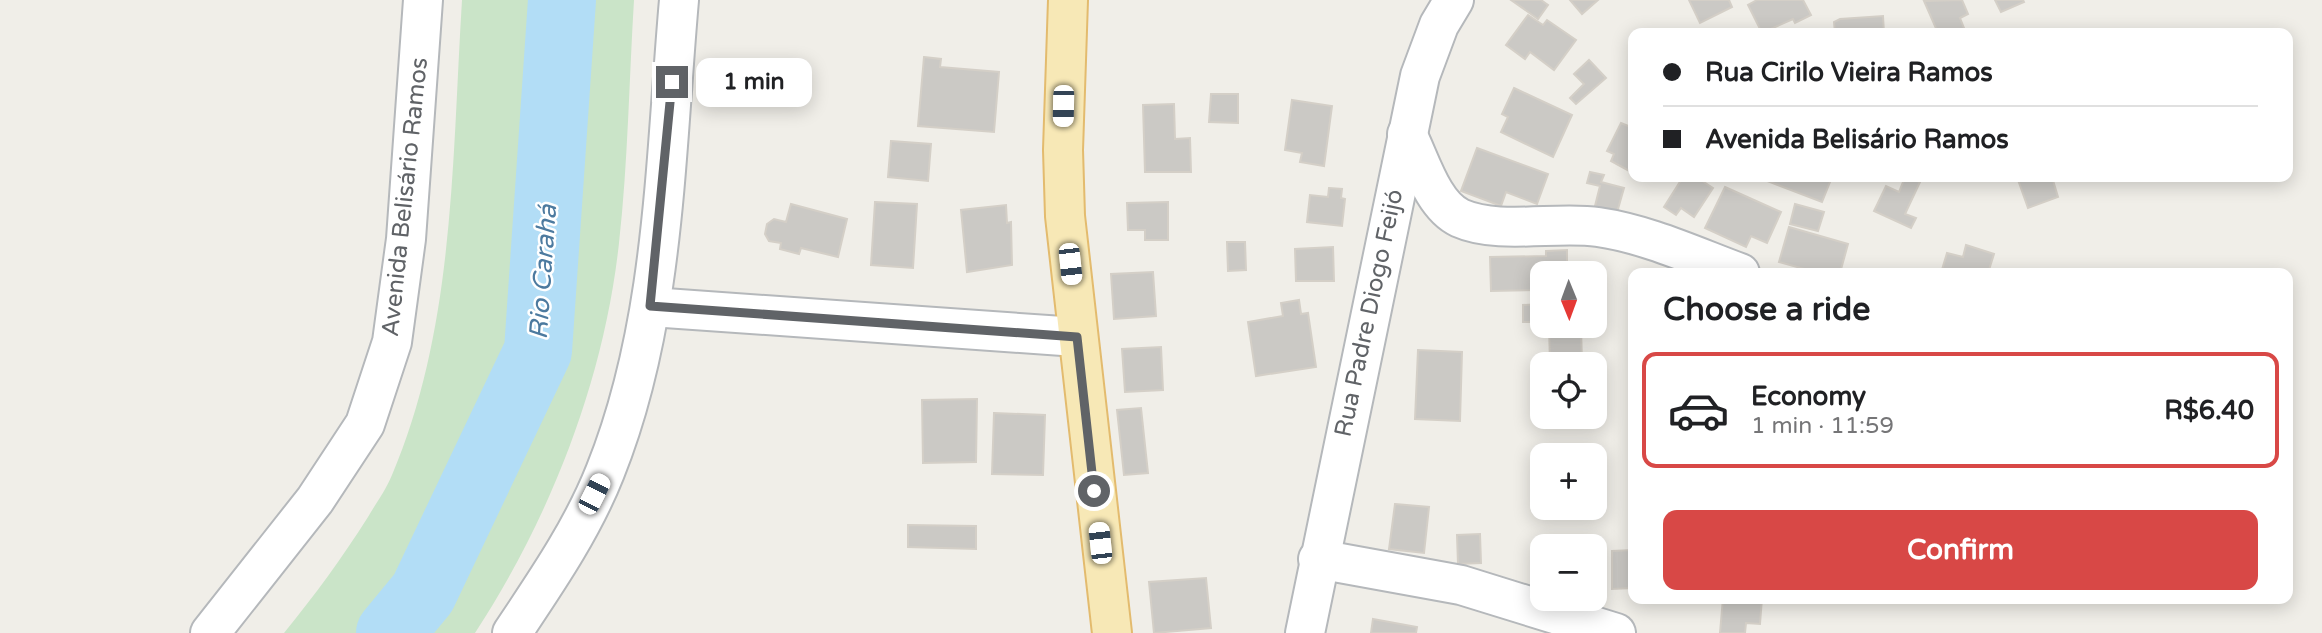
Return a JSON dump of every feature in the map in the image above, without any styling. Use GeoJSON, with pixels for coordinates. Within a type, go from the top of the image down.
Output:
{"type":"FeatureCollection","features":[{"type":"Feature","properties":{"kind":"main road"},"geometry":{"type":"LineString","coordinates":[[1068,0],[1063,150],[1077,337],[1112,633]]}},
{"type":"Feature","properties":{"kind":"street","name":"Avenida Belisário Ramos"},"geometry":{"type":"LineString","coordinates":[[210,633],[316,499],[365,424],[392,342],[406,239],[423,0]]}},
{"type":"Feature","properties":{"kind":"street"},"geometry":{"type":"LineString","coordinates":[[512,633],[563,557],[605,473],[634,385],[650,306],[679,0]]}},
{"type":"Feature","properties":{"kind":"street","name":"Rua Padre Diogo Feijó"},"geometry":{"type":"LineString","coordinates":[[1305,633],[1318,559],[1420,76],[1438,25],[1454,0]]}},
{"type":"Feature","properties":{"kind":"street"},"geometry":{"type":"LineString","coordinates":[[1407,134],[1437,195],[1459,217],[1489,225],[1597,226],[1637,234],[1727,268]]}},
{"type":"Feature","properties":{"kind":"street"},"geometry":{"type":"LineString","coordinates":[[650,306],[1077,337]]}},
{"type":"Feature","properties":{"kind":"street"},"geometry":{"type":"LineString","coordinates":[[1318,559],[1461,585],[1616,633]]}},
{"type":"Feature","properties":{"kind":"green space"},"geometry":{"type":"Polygon","coordinates":[[[462,0],[634,0],[619,243],[612,295],[587,397],[550,495],[502,589],[475,633],[284,633],[338,562],[384,491],[413,419],[428,361],[447,242],[462,0]]]}},
{"type":"Feature","properties":{"kind":"building"},"geometry":{"type":"Polygon","coordinates":[[[1511,0],[1541,0],[1548,5],[1538,19],[1511,0]]]}},
{"type":"Feature","properties":{"kind":"building"},"geometry":{"type":"Polygon","coordinates":[[[1570,0],[1598,0],[1582,14],[1570,0]]]}},
{"type":"Feature","properties":{"kind":"building"},"geometry":{"type":"Polygon","coordinates":[[[1689,0],[1729,0],[1732,7],[1700,23],[1689,0]]]}},
{"type":"Feature","properties":{"kind":"building"},"geometry":{"type":"Polygon","coordinates":[[[1757,0],[1803,0],[1811,15],[1795,23],[1793,19],[1773,28],[1760,28],[1748,5],[1757,0]]]}},
{"type":"Feature","properties":{"kind":"building"},"geometry":{"type":"Polygon","coordinates":[[[1962,0],[1968,14],[1960,18],[1964,28],[1936,28],[1924,1],[1962,0]]]}},
{"type":"Feature","properties":{"kind":"building"},"geometry":{"type":"Polygon","coordinates":[[[1995,0],[2023,0],[2024,2],[2001,12],[1995,0]]]}},
{"type":"Feature","properties":{"kind":"building"},"geometry":{"type":"Polygon","coordinates":[[[1528,15],[1543,25],[1547,20],[1576,40],[1554,70],[1530,52],[1525,59],[1506,45],[1528,15]]]}},
{"type":"Feature","properties":{"kind":"building"},"geometry":{"type":"Polygon","coordinates":[[[1883,16],[1884,28],[1835,28],[1834,22],[1840,19],[1883,16]]]}},
{"type":"Feature","properties":{"kind":"building"},"geometry":{"type":"Polygon","coordinates":[[[924,57],[941,59],[940,67],[999,72],[994,132],[918,126],[924,57]]]}},
{"type":"Feature","properties":{"kind":"building"},"geometry":{"type":"Polygon","coordinates":[[[1589,60],[1606,78],[1576,104],[1570,98],[1584,84],[1574,74],[1589,60]]]}},
{"type":"Feature","properties":{"kind":"building"},"geometry":{"type":"Polygon","coordinates":[[[1514,88],[1572,115],[1553,157],[1501,132],[1508,117],[1502,114],[1514,88]]]}},
{"type":"Feature","properties":{"kind":"building"},"geometry":{"type":"Polygon","coordinates":[[[1211,94],[1238,94],[1238,123],[1209,122],[1211,94]]]}},
{"type":"Feature","properties":{"kind":"building"},"geometry":{"type":"Polygon","coordinates":[[[1292,100],[1332,106],[1324,166],[1300,162],[1302,153],[1285,150],[1292,100]]]}},
{"type":"Feature","properties":{"kind":"building"},"geometry":{"type":"Polygon","coordinates":[[[1174,104],[1175,139],[1190,138],[1191,172],[1145,172],[1143,105],[1174,104]]]}},
{"type":"Feature","properties":{"kind":"building"},"geometry":{"type":"Polygon","coordinates":[[[1621,123],[1628,126],[1628,170],[1611,161],[1614,154],[1607,151],[1621,123]]]}},
{"type":"Feature","properties":{"kind":"building"},"geometry":{"type":"Polygon","coordinates":[[[891,141],[931,144],[928,181],[888,177],[891,141]]]}},
{"type":"Feature","properties":{"kind":"building"},"geometry":{"type":"Polygon","coordinates":[[[1477,148],[1548,174],[1537,204],[1506,192],[1501,206],[1461,191],[1477,148]]]}},
{"type":"Feature","properties":{"kind":"building"},"geometry":{"type":"Polygon","coordinates":[[[1590,172],[1604,175],[1601,182],[1624,188],[1616,216],[1594,210],[1600,186],[1587,183],[1590,172]]]}},
{"type":"Feature","properties":{"kind":"building"},"geometry":{"type":"Polygon","coordinates":[[[1680,182],[1704,182],[1713,188],[1694,217],[1681,208],[1676,215],[1664,207],[1680,182]]]}},
{"type":"Feature","properties":{"kind":"building"},"geometry":{"type":"Polygon","coordinates":[[[1770,182],[1830,182],[1822,202],[1770,182]]]}},
{"type":"Feature","properties":{"kind":"building"},"geometry":{"type":"Polygon","coordinates":[[[1903,182],[1920,182],[1905,214],[1916,218],[1911,228],[1874,211],[1886,186],[1899,192],[1903,182]]]}},
{"type":"Feature","properties":{"kind":"building"},"geometry":{"type":"Polygon","coordinates":[[[2019,182],[2054,182],[2058,197],[2028,208],[2019,182]]]}},
{"type":"Feature","properties":{"kind":"building"},"geometry":{"type":"Polygon","coordinates":[[[1725,187],[1781,212],[1767,243],[1751,236],[1746,247],[1705,228],[1725,187]]]}},
{"type":"Feature","properties":{"kind":"building"},"geometry":{"type":"Polygon","coordinates":[[[1329,188],[1342,189],[1341,198],[1345,199],[1342,226],[1307,222],[1310,195],[1328,197],[1329,188]]]}},
{"type":"Feature","properties":{"kind":"building"},"geometry":{"type":"Polygon","coordinates":[[[875,202],[917,204],[913,268],[871,265],[875,202]]]}},
{"type":"Feature","properties":{"kind":"building"},"geometry":{"type":"Polygon","coordinates":[[[1168,202],[1168,240],[1145,240],[1145,230],[1128,230],[1127,203],[1168,202]]]}},
{"type":"Feature","properties":{"kind":"building"},"geometry":{"type":"Polygon","coordinates":[[[791,204],[847,219],[838,257],[801,248],[799,254],[780,249],[781,243],[769,241],[765,234],[767,224],[774,219],[786,222],[791,204]]]}},
{"type":"Feature","properties":{"kind":"building"},"geometry":{"type":"Polygon","coordinates":[[[1795,204],[1824,212],[1818,231],[1790,224],[1795,204]]]}},
{"type":"Feature","properties":{"kind":"building"},"geometry":{"type":"Polygon","coordinates":[[[1006,205],[1007,223],[1011,222],[1012,265],[967,272],[961,210],[1006,205]]]}},
{"type":"Feature","properties":{"kind":"building"},"geometry":{"type":"Polygon","coordinates":[[[1789,227],[1848,244],[1841,268],[1801,268],[1779,262],[1789,227]]]}},
{"type":"Feature","properties":{"kind":"building"},"geometry":{"type":"Polygon","coordinates":[[[1227,242],[1245,242],[1246,270],[1228,271],[1227,242]]]}},
{"type":"Feature","properties":{"kind":"building"},"geometry":{"type":"Polygon","coordinates":[[[1966,245],[1994,254],[1990,268],[1942,268],[1947,253],[1963,257],[1966,245]]]}},
{"type":"Feature","properties":{"kind":"building"},"geometry":{"type":"Polygon","coordinates":[[[1333,247],[1334,281],[1296,281],[1295,249],[1333,247]]]}},
{"type":"Feature","properties":{"kind":"building"},"geometry":{"type":"Polygon","coordinates":[[[1567,250],[1567,261],[1530,261],[1530,290],[1491,291],[1490,257],[1546,256],[1546,251],[1567,250]]]}},
{"type":"Feature","properties":{"kind":"building"},"geometry":{"type":"Polygon","coordinates":[[[1153,272],[1156,316],[1114,319],[1111,274],[1153,272]]]}},
{"type":"Feature","properties":{"kind":"building"},"geometry":{"type":"Polygon","coordinates":[[[1299,300],[1301,314],[1308,313],[1316,367],[1256,376],[1248,322],[1283,316],[1281,303],[1299,300]]]}},
{"type":"Feature","properties":{"kind":"building"},"geometry":{"type":"Polygon","coordinates":[[[1523,305],[1530,305],[1530,322],[1523,322],[1523,305]]]}},
{"type":"Feature","properties":{"kind":"building"},"geometry":{"type":"Polygon","coordinates":[[[1549,338],[1581,338],[1582,352],[1550,352],[1549,338]]]}},
{"type":"Feature","properties":{"kind":"building"},"geometry":{"type":"Polygon","coordinates":[[[1161,347],[1163,390],[1125,392],[1122,349],[1161,347]]]}},
{"type":"Feature","properties":{"kind":"building"},"geometry":{"type":"Polygon","coordinates":[[[1418,350],[1462,352],[1460,421],[1415,419],[1418,350]]]}},
{"type":"Feature","properties":{"kind":"building"},"geometry":{"type":"Polygon","coordinates":[[[977,399],[976,462],[923,463],[922,400],[977,399]]]}},
{"type":"Feature","properties":{"kind":"building"},"geometry":{"type":"Polygon","coordinates":[[[1141,408],[1148,473],[1124,475],[1117,410],[1141,408]]]}},
{"type":"Feature","properties":{"kind":"building"},"geometry":{"type":"Polygon","coordinates":[[[994,413],[1045,415],[1043,475],[992,474],[994,413]]]}},
{"type":"Feature","properties":{"kind":"building"},"geometry":{"type":"Polygon","coordinates":[[[1395,504],[1429,507],[1424,553],[1389,549],[1395,504]]]}},
{"type":"Feature","properties":{"kind":"building"},"geometry":{"type":"Polygon","coordinates":[[[908,525],[976,526],[976,549],[908,547],[908,525]]]}},
{"type":"Feature","properties":{"kind":"building"},"geometry":{"type":"Polygon","coordinates":[[[1480,534],[1481,563],[1458,564],[1457,535],[1480,534]]]}},
{"type":"Feature","properties":{"kind":"building"},"geometry":{"type":"Polygon","coordinates":[[[1628,550],[1628,588],[1612,589],[1612,551],[1628,550]]]}},
{"type":"Feature","properties":{"kind":"building"},"geometry":{"type":"Polygon","coordinates":[[[1206,578],[1211,628],[1154,633],[1149,582],[1206,578]]]}},
{"type":"Feature","properties":{"kind":"building"},"geometry":{"type":"Polygon","coordinates":[[[1722,604],[1762,604],[1760,624],[1746,623],[1745,633],[1720,633],[1722,604]]]}},
{"type":"Feature","properties":{"kind":"building"},"geometry":{"type":"Polygon","coordinates":[[[1373,619],[1417,627],[1416,633],[1371,633],[1373,619]]]}},
{"type":"Feature","properties":{"kind":"waterway","name":"Rio Carahá"},"geometry":{"type":"LineString","coordinates":[[390,633],[423,593],[538,351],[562,0]]}},
{"type":"Feature","properties":{"kind":"route"},"geometry":{"type":"LineString","coordinates":[[672,82],[650,306],[1077,337],[1094,491]]}}]}
